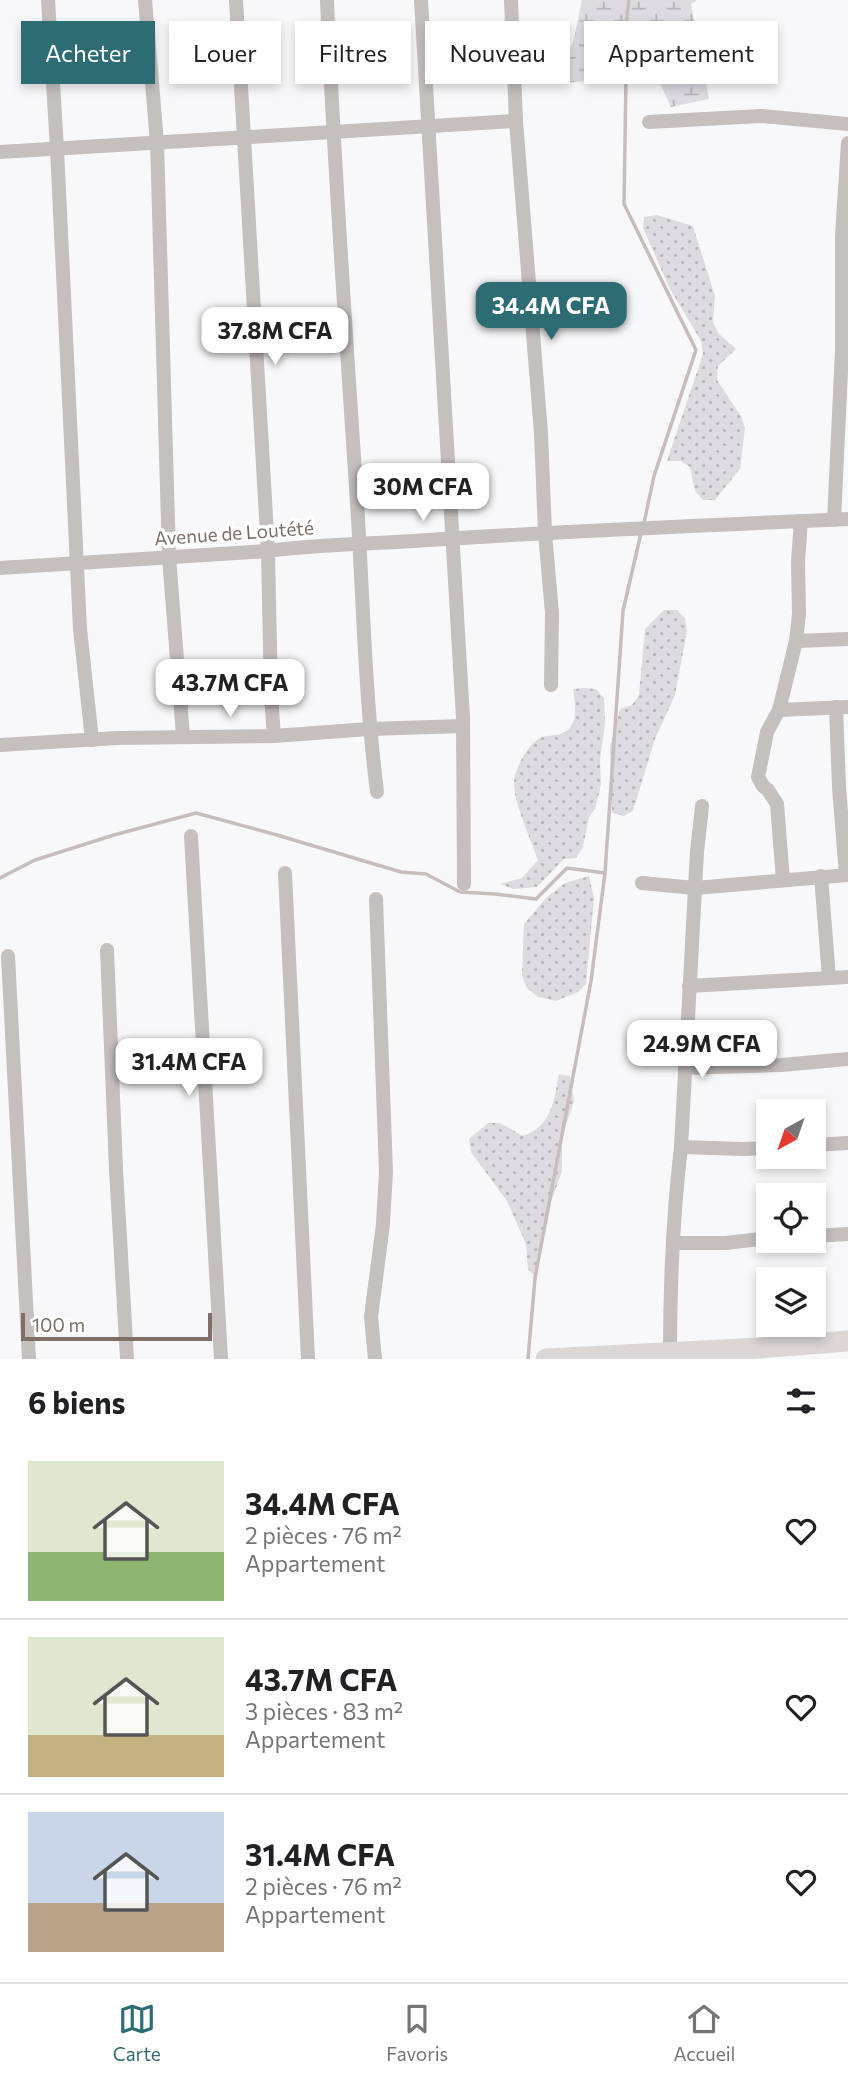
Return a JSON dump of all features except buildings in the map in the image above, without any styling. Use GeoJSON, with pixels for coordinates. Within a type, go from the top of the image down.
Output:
{"type":"FeatureCollection","features":[{"type":"Feature","properties":{"kind":"street"},"geometry":{"type":"LineString","coordinates":[[48,0],[80,629],[92,740]]}},
{"type":"Feature","properties":{"kind":"street"},"geometry":{"type":"LineString","coordinates":[[145,0],[157,142],[169,557],[183,736]]}},
{"type":"Feature","properties":{"kind":"street"},"geometry":{"type":"LineString","coordinates":[[236,0],[268,551],[274,736]]}},
{"type":"Feature","properties":{"kind":"street"},"geometry":{"type":"LineString","coordinates":[[327,0],[369,729],[377,792]]}},
{"type":"Feature","properties":{"kind":"street"},"geometry":{"type":"LineString","coordinates":[[421,0],[463,726],[464,884]]}},
{"type":"Feature","properties":{"kind":"street"},"geometry":{"type":"LineString","coordinates":[[511,0],[516,121],[541,433],[545,533],[552,613],[551,685]]}},
{"type":"Feature","properties":{"kind":"street"},"geometry":{"type":"LineString","coordinates":[[649,122],[761,116],[848,124]]}},
{"type":"Feature","properties":{"kind":"street"},"geometry":{"type":"LineString","coordinates":[[0,152],[516,121]]}},
{"type":"Feature","properties":{"kind":"street"},"geometry":{"type":"LineString","coordinates":[[841,519],[845,350],[842,236],[848,143]]}},
{"type":"Feature","properties":{"kind":"street","name":"Avenue de Loutété"},"geometry":{"type":"LineString","coordinates":[[0,568],[268,551],[311,545],[360,545],[841,519]]}},
{"type":"Feature","properties":{"kind":"street"},"geometry":{"type":"LineString","coordinates":[[783,880],[778,804],[762,786],[758,777],[767,732],[779,710],[796,641],[801,521]]}},
{"type":"Feature","properties":{"kind":"street"},"geometry":{"type":"LineString","coordinates":[[796,641],[848,639]]}},
{"type":"Feature","properties":{"kind":"street"},"geometry":{"type":"LineString","coordinates":[[642,883],[695,888],[847,875],[839,788],[842,707],[779,710]]}},
{"type":"Feature","properties":{"kind":"street"},"geometry":{"type":"LineString","coordinates":[[0,745],[183,736],[274,736],[463,726]]}},
{"type":"Feature","properties":{"kind":"street"},"geometry":{"type":"LineString","coordinates":[[670,1353],[676,1188],[681,1147],[702,806]]}},
{"type":"Feature","properties":{"kind":"street"},"geometry":{"type":"LineString","coordinates":[[191,836],[221,1359]]}},
{"type":"Feature","properties":{"kind":"street"},"geometry":{"type":"LineString","coordinates":[[285,873],[309,1359]]}},
{"type":"Feature","properties":{"kind":"street"},"geometry":{"type":"LineString","coordinates":[[821,876],[828,978]]}},
{"type":"Feature","properties":{"kind":"street"},"geometry":{"type":"LineString","coordinates":[[374,1359],[371,1317],[383,1224],[386,1172],[376,900]]}},
{"type":"Feature","properties":{"kind":"street"},"geometry":{"type":"LineString","coordinates":[[107,950],[127,1359]]}},
{"type":"Feature","properties":{"kind":"street"},"geometry":{"type":"LineString","coordinates":[[8,956],[29,1359]]}},
{"type":"Feature","properties":{"kind":"street"},"geometry":{"type":"LineString","coordinates":[[689,986],[848,977]]}},
{"type":"Feature","properties":{"kind":"street"},"geometry":{"type":"LineString","coordinates":[[685,1068],[782,1066],[848,1059]]}},
{"type":"Feature","properties":{"kind":"street"},"geometry":{"type":"LineString","coordinates":[[826,1144],[848,1143]]}},
{"type":"Feature","properties":{"kind":"street"},"geometry":{"type":"LineString","coordinates":[[681,1147],[756,1148]]}},
{"type":"Feature","properties":{"kind":"street"},"geometry":{"type":"LineString","coordinates":[[826,1235],[848,1234]]}},
{"type":"Feature","properties":{"kind":"street"},"geometry":{"type":"LineString","coordinates":[[673,1243],[726,1243],[756,1239]]}},
{"type":"Feature","properties":{"kind":"street"},"geometry":{"type":"LineString","coordinates":[[546,1359],[645,1357],[670,1353],[808,1351],[848,1341]]}},
{"type":"Feature","properties":{"kind":"green space"},"geometry":{"type":"Polygon","coordinates":[[[582,0],[697,0],[691,4],[694,21],[584,21],[584,81],[570,82],[570,49],[582,0]]]}},
{"type":"Feature","properties":{"kind":"green space"},"geometry":{"type":"Polygon","coordinates":[[[660,84],[706,84],[709,99],[671,107],[660,84]]]}},
{"type":"Feature","properties":{"kind":"green space"},"geometry":{"type":"Polygon","coordinates":[[[657,215],[693,226],[715,296],[713,322],[718,333],[736,349],[718,366],[717,380],[741,416],[745,428],[740,469],[715,500],[703,500],[695,491],[690,467],[681,461],[667,461],[703,354],[701,341],[670,289],[643,228],[644,217],[657,215]]]}},
{"type":"Feature","properties":{"kind":"green space"},"geometry":{"type":"Polygon","coordinates":[[[664,610],[677,610],[685,618],[687,631],[675,695],[655,739],[633,811],[624,816],[612,813],[610,747],[620,709],[632,705],[639,695],[645,629],[664,610]]]}},
{"type":"Feature","properties":{"kind":"green space"},"geometry":{"type":"Polygon","coordinates":[[[573,689],[596,689],[604,698],[605,723],[600,760],[601,785],[595,809],[589,817],[583,847],[576,858],[564,859],[537,887],[513,889],[500,884],[522,878],[538,860],[514,790],[520,763],[537,740],[544,736],[561,734],[572,725],[575,714],[573,689]]]}},
{"type":"Feature","properties":{"kind":"green space"},"geometry":{"type":"Polygon","coordinates":[[[589,876],[594,898],[586,984],[578,992],[556,1001],[538,997],[527,988],[522,976],[524,924],[546,898],[565,883],[589,876]]]}},
{"type":"Feature","properties":{"kind":"green space"},"geometry":{"type":"Polygon","coordinates":[[[559,1074],[570,1076],[574,1101],[562,1137],[562,1171],[544,1222],[535,1277],[528,1269],[526,1244],[507,1201],[471,1152],[469,1139],[488,1123],[500,1123],[523,1136],[533,1132],[550,1111],[559,1074]]]}},
{"type":"Feature","properties":{"kind":"waterway"},"geometry":{"type":"LineString","coordinates":[[629,0],[624,204],[696,350],[654,476],[644,523]]}},
{"type":"Feature","properties":{"kind":"waterway"},"geometry":{"type":"LineString","coordinates":[[528,1359],[535,1278],[591,981],[605,873],[623,611],[641,533]]}},
{"type":"Feature","properties":{"kind":"waterway"},"geometry":{"type":"LineString","coordinates":[[0,878],[35,860],[196,813],[401,872],[426,874],[460,892],[536,899],[567,868],[605,873]]}}]}
